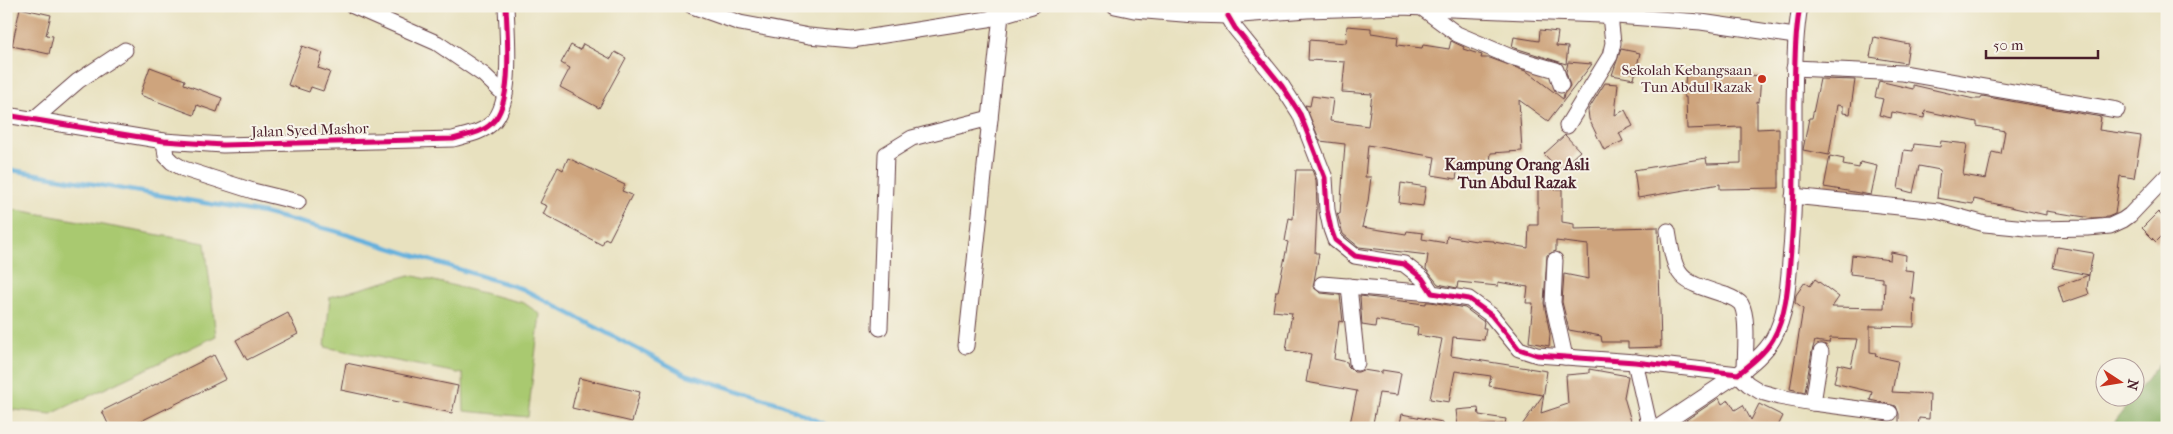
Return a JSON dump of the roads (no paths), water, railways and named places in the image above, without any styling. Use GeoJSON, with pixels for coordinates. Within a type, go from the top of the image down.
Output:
{"type":"FeatureCollection","features":[{"type":"Feature","properties":{"kind":"street"},"geometry":{"type":"LineString","coordinates":[[353,6],[437,43],[484,75],[505,95]]}},
{"type":"Feature","properties":{"kind":"street","name":"Jalan Syed Mashor"},"geometry":{"type":"LineString","coordinates":[[6,115],[164,141],[223,145],[453,138],[480,131],[493,123],[500,113],[508,75],[506,6]]}},
{"type":"Feature","properties":{"kind":"street"},"geometry":{"type":"LineString","coordinates":[[692,6],[740,23],[809,36],[852,40],[1001,15],[1032,6]]}},
{"type":"Feature","properties":{"kind":"street"},"geometry":{"type":"LineString","coordinates":[[1115,6],[1134,10],[1195,16],[1228,16],[1316,10],[1422,8],[1610,16],[1701,22],[1795,36]]}},
{"type":"Feature","properties":{"kind":"street"},"geometry":{"type":"LineString","coordinates":[[1657,428],[1742,371],[1765,350],[1773,338],[1780,320],[1787,288],[1793,196],[1795,36],[1800,6]]}},
{"type":"Feature","properties":{"kind":"street"},"geometry":{"type":"LineString","coordinates":[[1422,8],[1457,34],[1512,57],[1556,70],[1562,85]]}},
{"type":"Feature","properties":{"kind":"street"},"geometry":{"type":"LineString","coordinates":[[966,346],[1001,15]]}},
{"type":"Feature","properties":{"kind":"street"},"geometry":{"type":"LineString","coordinates":[[1228,16],[1235,28],[1282,86],[1300,114],[1325,178],[1327,210],[1335,240],[1355,256],[1404,264],[1422,278],[1432,293]]}},
{"type":"Feature","properties":{"kind":"street"},"geometry":{"type":"LineString","coordinates":[[1567,126],[1610,56],[1613,43],[1610,16]]}},
{"type":"Feature","properties":{"kind":"street"},"geometry":{"type":"LineString","coordinates":[[34,119],[78,81],[125,50]]}},
{"type":"Feature","properties":{"kind":"street"},"geometry":{"type":"LineString","coordinates":[[1794,68],[1903,73],[2117,110]]}},
{"type":"Feature","properties":{"kind":"street"},"geometry":{"type":"LineString","coordinates":[[880,328],[886,154],[912,138],[990,118]]}},
{"type":"Feature","properties":{"kind":"street"},"geometry":{"type":"LineString","coordinates":[[164,141],[166,156],[184,169],[253,191],[298,202]]}},
{"type":"Feature","properties":{"kind":"street"},"geometry":{"type":"LineString","coordinates":[[1793,196],[1938,211],[1985,224],[2037,229],[2088,228],[2110,226],[2123,220],[2167,176]]}},
{"type":"Feature","properties":{"kind":"street"},"geometry":{"type":"LineString","coordinates":[[1668,231],[1672,255],[1682,277],[1692,284],[1732,297],[1740,304],[1745,318],[1742,371],[1748,384],[1761,392],[1813,403],[1890,413]]}},
{"type":"Feature","properties":{"kind":"street"},"geometry":{"type":"LineString","coordinates":[[1555,260],[1553,304],[1565,357]]}},
{"type":"Feature","properties":{"kind":"street"},"geometry":{"type":"LineString","coordinates":[[1322,284],[1432,293],[1469,299],[1491,315],[1519,349],[1537,355],[1742,371]]}},
{"type":"Feature","properties":{"kind":"street"},"geometry":{"type":"LineString","coordinates":[[1349,286],[1357,363]]}},
{"type":"Feature","properties":{"kind":"street"},"geometry":{"type":"LineString","coordinates":[[1813,403],[1821,352]]}},
{"type":"Feature","properties":{"kind":"street"},"geometry":{"type":"LineString","coordinates":[[1635,362],[1650,428]]}},
{"type":"Feature","properties":{"kind":"waterway"},"geometry":{"type":"LineString","coordinates":[[6,169],[263,213],[335,231],[523,289],[685,374],[781,404],[832,428]]}},
{"type":"Feature","properties":{"kind":"place","name":"Sekolah Kebangsaan Tun Abdul Razak"},"geometry":{"type":"Point","coordinates":[1762,79]}},
{"type":"Feature","properties":{"kind":"district","name":"Kampung Orang Asli Tun Abdul Razak"},"geometry":{"type":"Point","coordinates":[1517,173]}}]}
